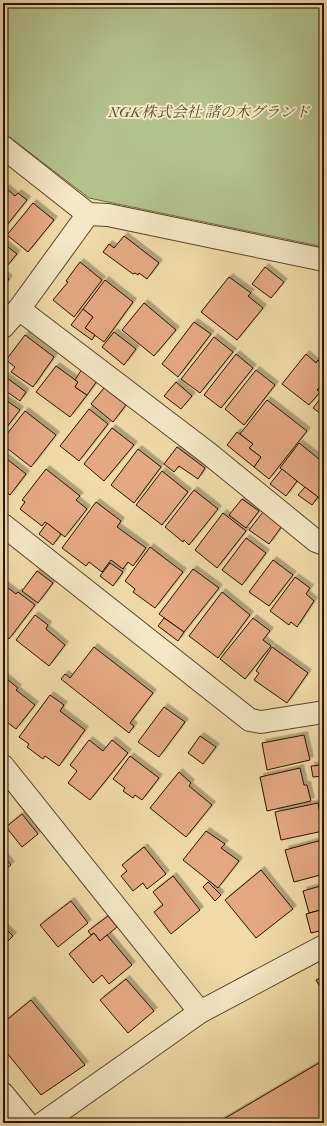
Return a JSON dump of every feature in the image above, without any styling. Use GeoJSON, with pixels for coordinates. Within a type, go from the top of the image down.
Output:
{"type":"FeatureCollection","features":[{"type":"Feature","properties":{"kind":"street"},"geometry":{"type":"LineString","coordinates":[[3,147],[88,214],[108,215],[324,260]]}},
{"type":"Feature","properties":{"kind":"street"},"geometry":{"type":"LineString","coordinates":[[3,327],[19,309],[88,214]]}},
{"type":"Feature","properties":{"kind":"street"},"geometry":{"type":"LineString","coordinates":[[19,309],[208,452],[316,541],[324,544]]}},
{"type":"Feature","properties":{"kind":"street"},"geometry":{"type":"LineString","coordinates":[[3,525],[250,720],[261,722],[324,712]]}},
{"type":"Feature","properties":{"kind":"street"},"geometry":{"type":"LineString","coordinates":[[3,766],[200,1012]]}},
{"type":"Feature","properties":{"kind":"street"},"geometry":{"type":"LineString","coordinates":[[43,1123],[200,1012],[324,946]]}},
{"type":"Feature","properties":{"kind":"street"},"geometry":{"type":"LineString","coordinates":[[3,1094],[27,1123]]}},
{"type":"Feature","properties":{"kind":"green space","name":"NGK株式会社 諸の木グランド"},"geometry":{"type":"Polygon","coordinates":[[[3,3],[324,3],[324,247],[89,198],[3,132],[3,3]]]}},
{"type":"Feature","properties":{"kind":"building"},"geometry":{"type":"Polygon","coordinates":[[[6,188],[15,196],[18,193],[27,200],[3,230],[3,191],[6,188]]]}},
{"type":"Feature","properties":{"kind":"building"},"geometry":{"type":"Polygon","coordinates":[[[33,203],[54,220],[28,252],[7,235],[33,203]]]}},
{"type":"Feature","properties":{"kind":"building"},"geometry":{"type":"Polygon","coordinates":[[[124,236],[159,263],[147,279],[139,273],[138,275],[135,273],[133,274],[103,252],[109,244],[114,248],[124,236]]]}},
{"type":"Feature","properties":{"kind":"building"},"geometry":{"type":"Polygon","coordinates":[[[3,243],[17,254],[7,266],[3,263],[3,243]]]}},
{"type":"Feature","properties":{"kind":"building"},"geometry":{"type":"Polygon","coordinates":[[[80,262],[102,280],[74,317],[53,300],[68,282],[66,281],[80,262]]]}},
{"type":"Feature","properties":{"kind":"building"},"geometry":{"type":"Polygon","coordinates":[[[265,267],[284,282],[271,298],[252,284],[265,267]]]}},
{"type":"Feature","properties":{"kind":"building"},"geometry":{"type":"Polygon","coordinates":[[[3,274],[9,279],[3,287],[3,274]]]}},
{"type":"Feature","properties":{"kind":"building"},"geometry":{"type":"Polygon","coordinates":[[[229,277],[251,293],[248,296],[263,308],[237,340],[201,312],[229,277]]]}},
{"type":"Feature","properties":{"kind":"building"},"geometry":{"type":"Polygon","coordinates":[[[105,280],[133,302],[104,342],[85,328],[93,317],[83,309],[105,280]]]}},
{"type":"Feature","properties":{"kind":"building"},"geometry":{"type":"Polygon","coordinates":[[[144,303],[176,330],[154,356],[122,330],[144,303]]]}},
{"type":"Feature","properties":{"kind":"building"},"geometry":{"type":"Polygon","coordinates":[[[83,309],[93,317],[85,328],[95,335],[92,340],[71,325],[83,309]]]}},
{"type":"Feature","properties":{"kind":"building"},"geometry":{"type":"Polygon","coordinates":[[[194,322],[211,334],[178,377],[162,364],[194,322]]]}},
{"type":"Feature","properties":{"kind":"building"},"geometry":{"type":"Polygon","coordinates":[[[114,332],[136,349],[124,365],[102,347],[114,332]]]}},
{"type":"Feature","properties":{"kind":"building"},"geometry":{"type":"Polygon","coordinates":[[[25,335],[54,357],[33,387],[11,372],[15,367],[6,360],[25,335]]]}},
{"type":"Feature","properties":{"kind":"building"},"geometry":{"type":"Polygon","coordinates":[[[214,337],[233,352],[200,393],[181,379],[214,337]]]}},
{"type":"Feature","properties":{"kind":"building"},"geometry":{"type":"Polygon","coordinates":[[[236,354],[253,368],[221,408],[204,395],[236,354]]]}},
{"type":"Feature","properties":{"kind":"building"},"geometry":{"type":"Polygon","coordinates":[[[306,354],[316,363],[318,360],[324,365],[324,382],[317,390],[320,392],[309,405],[282,384],[306,354]]]}},
{"type":"Feature","properties":{"kind":"building"},"geometry":{"type":"Polygon","coordinates":[[[56,366],[78,382],[75,387],[87,395],[70,417],[36,392],[56,366]]]}},
{"type":"Feature","properties":{"kind":"building"},"geometry":{"type":"Polygon","coordinates":[[[82,369],[97,381],[87,395],[75,387],[78,382],[75,380],[82,369]]]}},
{"type":"Feature","properties":{"kind":"building"},"geometry":{"type":"Polygon","coordinates":[[[256,370],[275,385],[244,425],[225,409],[256,370]]]}},
{"type":"Feature","properties":{"kind":"building"},"geometry":{"type":"Polygon","coordinates":[[[3,375],[26,392],[20,401],[3,389],[3,375]]]}},
{"type":"Feature","properties":{"kind":"building"},"geometry":{"type":"Polygon","coordinates":[[[176,382],[192,396],[181,409],[164,396],[176,382]]]}},
{"type":"Feature","properties":{"kind":"building"},"geometry":{"type":"Polygon","coordinates":[[[104,388],[126,405],[113,422],[91,404],[104,388]]]}},
{"type":"Feature","properties":{"kind":"building"},"geometry":{"type":"Polygon","coordinates":[[[324,394],[324,416],[313,408],[324,394]]]}},
{"type":"Feature","properties":{"kind":"building"},"geometry":{"type":"Polygon","coordinates":[[[3,398],[20,410],[3,432],[3,398]]]}},
{"type":"Feature","properties":{"kind":"building"},"geometry":{"type":"Polygon","coordinates":[[[267,400],[307,431],[269,479],[254,467],[261,457],[249,448],[253,444],[240,434],[267,400]]]}},
{"type":"Feature","properties":{"kind":"building"},"geometry":{"type":"Polygon","coordinates":[[[89,409],[108,424],[79,461],[60,446],[89,409]]]}},
{"type":"Feature","properties":{"kind":"building"},"geometry":{"type":"Polygon","coordinates":[[[25,411],[56,435],[31,467],[3,445],[3,439],[25,411]]]}},
{"type":"Feature","properties":{"kind":"building"},"geometry":{"type":"Polygon","coordinates":[[[112,428],[134,445],[104,481],[84,464],[112,428]]]}},
{"type":"Feature","properties":{"kind":"building"},"geometry":{"type":"Polygon","coordinates":[[[237,432],[253,444],[249,448],[261,457],[254,467],[227,445],[237,432]]]}},
{"type":"Feature","properties":{"kind":"building"},"geometry":{"type":"Polygon","coordinates":[[[299,443],[324,463],[324,492],[319,498],[280,468],[299,443]]]}},
{"type":"Feature","properties":{"kind":"building"},"geometry":{"type":"Polygon","coordinates":[[[177,447],[205,468],[198,479],[179,466],[174,472],[164,464],[177,447]]]}},
{"type":"Feature","properties":{"kind":"building"},"geometry":{"type":"Polygon","coordinates":[[[138,449],[161,467],[134,503],[111,485],[138,449]]]}},
{"type":"Feature","properties":{"kind":"building"},"geometry":{"type":"Polygon","coordinates":[[[3,456],[26,474],[10,495],[3,489],[3,456]]]}},
{"type":"Feature","properties":{"kind":"building"},"geometry":{"type":"Polygon","coordinates":[[[46,469],[80,496],[76,500],[87,509],[65,537],[45,522],[42,526],[20,509],[25,502],[22,500],[46,469]]]}},
{"type":"Feature","properties":{"kind":"building"},"geometry":{"type":"Polygon","coordinates":[[[282,469],[297,481],[286,496],[270,484],[282,469]]]}},
{"type":"Feature","properties":{"kind":"building"},"geometry":{"type":"Polygon","coordinates":[[[162,471],[188,492],[162,525],[136,505],[162,471]]]}},
{"type":"Feature","properties":{"kind":"building"},"geometry":{"type":"Polygon","coordinates":[[[305,487],[318,497],[312,505],[298,495],[305,487]]]}},
{"type":"Feature","properties":{"kind":"building"},"geometry":{"type":"Polygon","coordinates":[[[194,490],[218,509],[189,545],[165,527],[194,490]]]}},
{"type":"Feature","properties":{"kind":"building"},"geometry":{"type":"Polygon","coordinates":[[[242,499],[259,511],[246,528],[229,515],[242,499]]]}},
{"type":"Feature","properties":{"kind":"building"},"geometry":{"type":"Polygon","coordinates":[[[96,502],[121,521],[117,527],[146,548],[133,566],[128,562],[123,569],[111,560],[102,572],[89,562],[86,566],[62,548],[96,502]]]}},
{"type":"Feature","properties":{"kind":"building"},"geometry":{"type":"Polygon","coordinates":[[[263,512],[282,526],[269,544],[249,530],[263,512]]]}},
{"type":"Feature","properties":{"kind":"building"},"geometry":{"type":"Polygon","coordinates":[[[223,513],[246,531],[217,568],[195,550],[223,513]]]}},
{"type":"Feature","properties":{"kind":"building"},"geometry":{"type":"Polygon","coordinates":[[[47,523],[61,534],[53,545],[39,534],[47,523]]]}},
{"type":"Feature","properties":{"kind":"building"},"geometry":{"type":"Polygon","coordinates":[[[246,538],[266,553],[242,585],[222,570],[246,538]]]}},
{"type":"Feature","properties":{"kind":"building"},"geometry":{"type":"Polygon","coordinates":[[[150,547],[183,572],[155,608],[133,592],[135,589],[125,581],[150,547]]]}},
{"type":"Feature","properties":{"kind":"building"},"geometry":{"type":"Polygon","coordinates":[[[273,560],[293,575],[269,606],[249,592],[273,560]]]}},
{"type":"Feature","properties":{"kind":"building"},"geometry":{"type":"Polygon","coordinates":[[[110,563],[123,572],[113,586],[100,576],[110,563]]]}},
{"type":"Feature","properties":{"kind":"building"},"geometry":{"type":"Polygon","coordinates":[[[193,569],[219,588],[184,632],[159,614],[193,569]]]}},
{"type":"Feature","properties":{"kind":"building"},"geometry":{"type":"Polygon","coordinates":[[[37,571],[53,583],[38,603],[22,591],[37,571]]]}},
{"type":"Feature","properties":{"kind":"building"},"geometry":{"type":"Polygon","coordinates":[[[295,577],[310,588],[306,594],[314,601],[297,627],[291,622],[289,625],[270,611],[295,577]]]}},
{"type":"Feature","properties":{"kind":"building"},"geometry":{"type":"Polygon","coordinates":[[[3,584],[16,594],[18,592],[35,605],[9,639],[8,638],[4,643],[3,642],[3,584]]]}},
{"type":"Feature","properties":{"kind":"building"},"geometry":{"type":"Polygon","coordinates":[[[222,592],[250,615],[218,658],[189,636],[222,592]]]}},
{"type":"Feature","properties":{"kind":"building"},"geometry":{"type":"Polygon","coordinates":[[[35,615],[48,625],[46,629],[65,645],[49,666],[16,640],[35,615]]]}},
{"type":"Feature","properties":{"kind":"building"},"geometry":{"type":"Polygon","coordinates":[[[164,618],[184,632],[178,641],[158,626],[164,618]]]}},
{"type":"Feature","properties":{"kind":"building"},"geometry":{"type":"Polygon","coordinates":[[[253,618],[270,631],[263,640],[271,646],[245,679],[220,659],[253,618]]]}},
{"type":"Feature","properties":{"kind":"building"},"geometry":{"type":"Polygon","coordinates":[[[94,647],[153,693],[130,723],[134,726],[129,733],[61,679],[65,674],[70,678],[94,647]]]}},
{"type":"Feature","properties":{"kind":"building"},"geometry":{"type":"Polygon","coordinates":[[[272,647],[308,673],[287,703],[254,680],[259,673],[256,671],[272,647]]]}},
{"type":"Feature","properties":{"kind":"building"},"geometry":{"type":"Polygon","coordinates":[[[3,676],[18,688],[16,690],[35,705],[16,729],[3,719],[3,676]]]}},
{"type":"Feature","properties":{"kind":"building"},"geometry":{"type":"Polygon","coordinates":[[[50,695],[64,705],[60,711],[85,730],[59,766],[45,756],[43,759],[27,747],[29,744],[19,737],[50,695]]]}},
{"type":"Feature","properties":{"kind":"building"},"geometry":{"type":"Polygon","coordinates":[[[164,707],[185,722],[159,757],[138,742],[164,707]]]}},
{"type":"Feature","properties":{"kind":"building"},"geometry":{"type":"Polygon","coordinates":[[[304,735],[310,760],[267,770],[262,743],[304,735]]]}},
{"type":"Feature","properties":{"kind":"building"},"geometry":{"type":"Polygon","coordinates":[[[200,736],[216,747],[203,764],[188,753],[200,736]]]}},
{"type":"Feature","properties":{"kind":"building"},"geometry":{"type":"Polygon","coordinates":[[[89,740],[103,751],[112,740],[128,753],[90,800],[68,783],[77,771],[70,765],[89,740]]]}},
{"type":"Feature","properties":{"kind":"building"},"geometry":{"type":"Polygon","coordinates":[[[130,756],[159,778],[142,800],[135,795],[133,798],[123,791],[125,788],[113,779],[130,756]]]}},
{"type":"Feature","properties":{"kind":"building"},"geometry":{"type":"Polygon","coordinates":[[[322,765],[324,776],[313,777],[311,766],[322,765]]]}},
{"type":"Feature","properties":{"kind":"building"},"geometry":{"type":"Polygon","coordinates":[[[300,768],[304,785],[307,785],[311,801],[267,811],[260,777],[300,768]]]}},
{"type":"Feature","properties":{"kind":"building"},"geometry":{"type":"Polygon","coordinates":[[[179,772],[191,783],[189,786],[212,805],[186,837],[150,808],[179,772]]]}},
{"type":"Feature","properties":{"kind":"building"},"geometry":{"type":"Polygon","coordinates":[[[318,803],[323,831],[281,840],[275,812],[318,803]]]}},
{"type":"Feature","properties":{"kind":"building"},"geometry":{"type":"Polygon","coordinates":[[[22,814],[38,834],[22,847],[6,827],[22,814]]]}},
{"type":"Feature","properties":{"kind":"building"},"geometry":{"type":"Polygon","coordinates":[[[206,831],[225,844],[221,848],[239,861],[218,888],[183,860],[206,831]]]}},
{"type":"Feature","properties":{"kind":"building"},"geometry":{"type":"Polygon","coordinates":[[[322,840],[324,847],[324,874],[294,882],[285,850],[322,840]]]}},
{"type":"Feature","properties":{"kind":"building"},"geometry":{"type":"Polygon","coordinates":[[[144,847],[166,874],[147,889],[143,883],[133,891],[121,876],[127,871],[122,865],[144,847]]]}},
{"type":"Feature","properties":{"kind":"building"},"geometry":{"type":"Polygon","coordinates":[[[3,855],[11,865],[3,871],[3,855]]]}},
{"type":"Feature","properties":{"kind":"building"},"geometry":{"type":"Polygon","coordinates":[[[261,870],[293,909],[256,938],[225,900],[261,870]]]}},
{"type":"Feature","properties":{"kind":"building"},"geometry":{"type":"Polygon","coordinates":[[[173,876],[200,910],[171,934],[154,912],[163,905],[153,892],[173,876]]]}},
{"type":"Feature","properties":{"kind":"building"},"geometry":{"type":"Polygon","coordinates":[[[208,882],[221,895],[215,901],[203,887],[208,882]]]}},
{"type":"Feature","properties":{"kind":"building"},"geometry":{"type":"Polygon","coordinates":[[[324,885],[324,909],[309,913],[303,891],[324,885]]]}},
{"type":"Feature","properties":{"kind":"building"},"geometry":{"type":"Polygon","coordinates":[[[71,901],[88,923],[58,947],[40,925],[71,901]]]}},
{"type":"Feature","properties":{"kind":"building"},"geometry":{"type":"Polygon","coordinates":[[[324,909],[324,930],[311,933],[306,914],[324,909]]]}},
{"type":"Feature","properties":{"kind":"building"},"geometry":{"type":"Polygon","coordinates":[[[108,916],[117,927],[100,941],[94,933],[91,935],[88,931],[108,916]]]}},
{"type":"Feature","properties":{"kind":"building"},"geometry":{"type":"Polygon","coordinates":[[[3,926],[13,936],[3,946],[3,926]]]}},
{"type":"Feature","properties":{"kind":"building"},"geometry":{"type":"Polygon","coordinates":[[[94,933],[100,941],[107,935],[132,965],[109,984],[102,975],[93,983],[69,954],[94,933]]]}},
{"type":"Feature","properties":{"kind":"building"},"geometry":{"type":"Polygon","coordinates":[[[324,976],[324,994],[316,980],[324,976]]]}},
{"type":"Feature","properties":{"kind":"building"},"geometry":{"type":"Polygon","coordinates":[[[126,979],[154,1011],[128,1033],[100,1000],[126,979]]]}},
{"type":"Feature","properties":{"kind":"building"},"geometry":{"type":"Polygon","coordinates":[[[31,1000],[85,1065],[41,1095],[3,1048],[3,1023],[31,1000]]]}},
{"type":"Feature","properties":{"kind":"building"},"geometry":{"type":"Polygon","coordinates":[[[324,1060],[324,1123],[217,1123],[324,1060]]]}}]}
